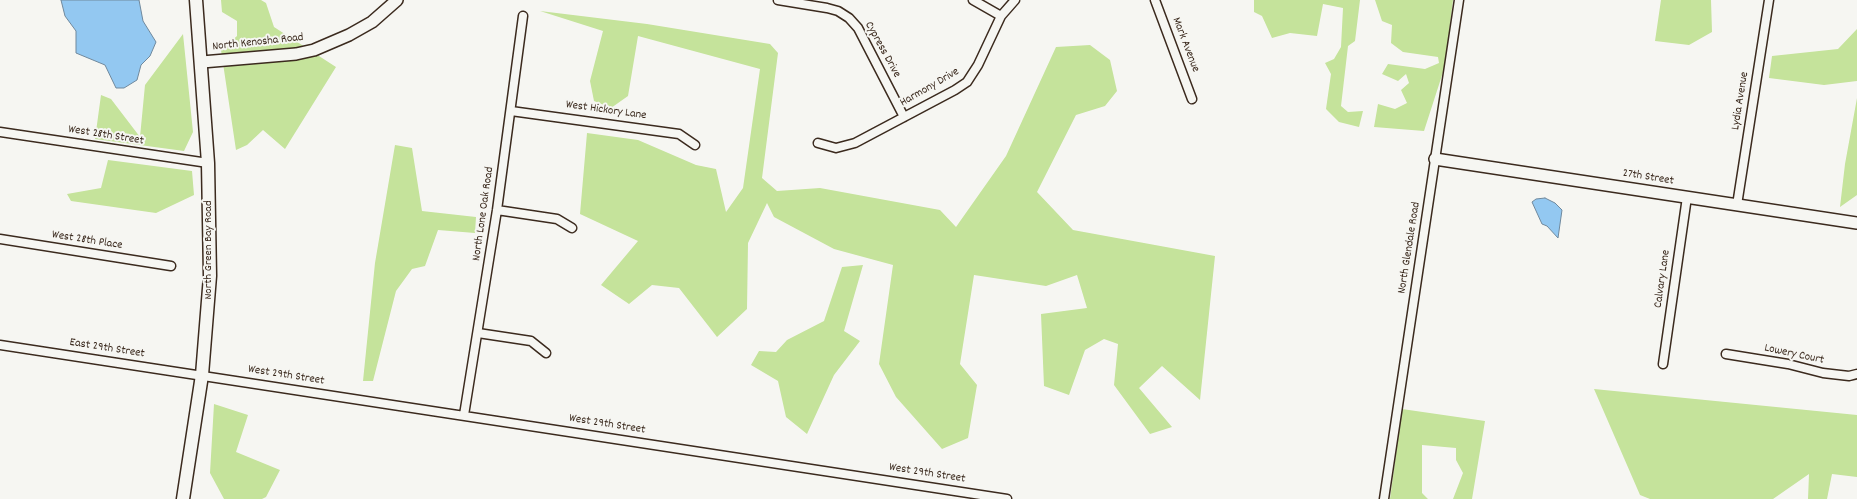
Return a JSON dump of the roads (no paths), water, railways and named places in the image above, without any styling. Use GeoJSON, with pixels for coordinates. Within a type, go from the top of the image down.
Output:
{"type":"FeatureCollection","features":[{"type":"Feature","properties":{"kind":"main road","name":"North Green Bay Road"},"geometry":{"type":"LineString","coordinates":[[183,499],[202,376],[210,276],[208,163],[202,62],[196,0]]}},
{"type":"Feature","properties":{"kind":"street","name":"North Kenosha Road"},"geometry":{"type":"LineString","coordinates":[[202,62],[296,54],[314,50],[349,35],[372,22],[397,0]]}},
{"type":"Feature","properties":{"kind":"street","name":"Cypress Drive"},"geometry":{"type":"LineString","coordinates":[[778,0],[827,8],[838,11],[849,18],[858,28],[904,117]]}},
{"type":"Feature","properties":{"kind":"street"},"geometry":{"type":"LineString","coordinates":[[973,0],[1001,16]]}},
{"type":"Feature","properties":{"kind":"street","name":"Harmony Drive"},"geometry":{"type":"LineString","coordinates":[[818,143],[836,148],[855,143],[967,82],[978,65],[1001,16],[1015,0]]}},
{"type":"Feature","properties":{"kind":"street","name":"Mark Avenue"},"geometry":{"type":"LineString","coordinates":[[1155,0],[1192,99]]}},
{"type":"Feature","properties":{"kind":"street","name":"North Glendale Road"},"geometry":{"type":"LineString","coordinates":[[1384,499],[1459,0]]}},
{"type":"Feature","properties":{"kind":"street","name":"Lydia Avenue"},"geometry":{"type":"LineString","coordinates":[[1737,205],[1769,0]]}},
{"type":"Feature","properties":{"kind":"street","name":"North Lone Oak Road"},"geometry":{"type":"LineString","coordinates":[[464,415],[497,210],[523,16]]}},
{"type":"Feature","properties":{"kind":"street","name":"West Hickory Lane"},"geometry":{"type":"LineString","coordinates":[[511,110],[679,134],[695,145]]}},
{"type":"Feature","properties":{"kind":"street","name":"West 28th Street"},"geometry":{"type":"LineString","coordinates":[[0,132],[208,163]]}},
{"type":"Feature","properties":{"kind":"street","name":"27th Street"},"geometry":{"type":"LineString","coordinates":[[1435,159],[1857,223]]}},
{"type":"Feature","properties":{"kind":"street","name":"Calvary Lane"},"geometry":{"type":"LineString","coordinates":[[1663,364],[1687,197]]}},
{"type":"Feature","properties":{"kind":"street"},"geometry":{"type":"LineString","coordinates":[[497,210],[557,219],[572,228]]}},
{"type":"Feature","properties":{"kind":"street","name":"West 28th Place"},"geometry":{"type":"LineString","coordinates":[[0,239],[170,266]]}},
{"type":"Feature","properties":{"kind":"street"},"geometry":{"type":"LineString","coordinates":[[478,333],[531,341],[546,353]]}},
{"type":"Feature","properties":{"kind":"street","name":"East 29th Street"},"geometry":{"type":"LineString","coordinates":[[0,344],[202,376]]}},
{"type":"Feature","properties":{"kind":"street","name":"Lowery Court"},"geometry":{"type":"LineString","coordinates":[[1726,354],[1788,364],[1823,373],[1849,376],[1857,374]]}},
{"type":"Feature","properties":{"kind":"street","name":"West 29th Street"},"geometry":{"type":"LineString","coordinates":[[202,376],[1007,499]]}},
{"type":"Feature","properties":{"kind":"water"},"geometry":{"type":"Polygon","coordinates":[[[61,0],[139,0],[143,21],[156,42],[150,56],[141,65],[137,80],[124,88],[116,88],[105,65],[76,53],[76,31],[65,16],[61,0]]]}},
{"type":"Feature","properties":{"kind":"water"},"geometry":{"type":"Polygon","coordinates":[[[1545,198],[1555,203],[1562,210],[1558,238],[1547,226],[1542,224],[1532,202],[1536,199],[1545,198]]]}}]}
